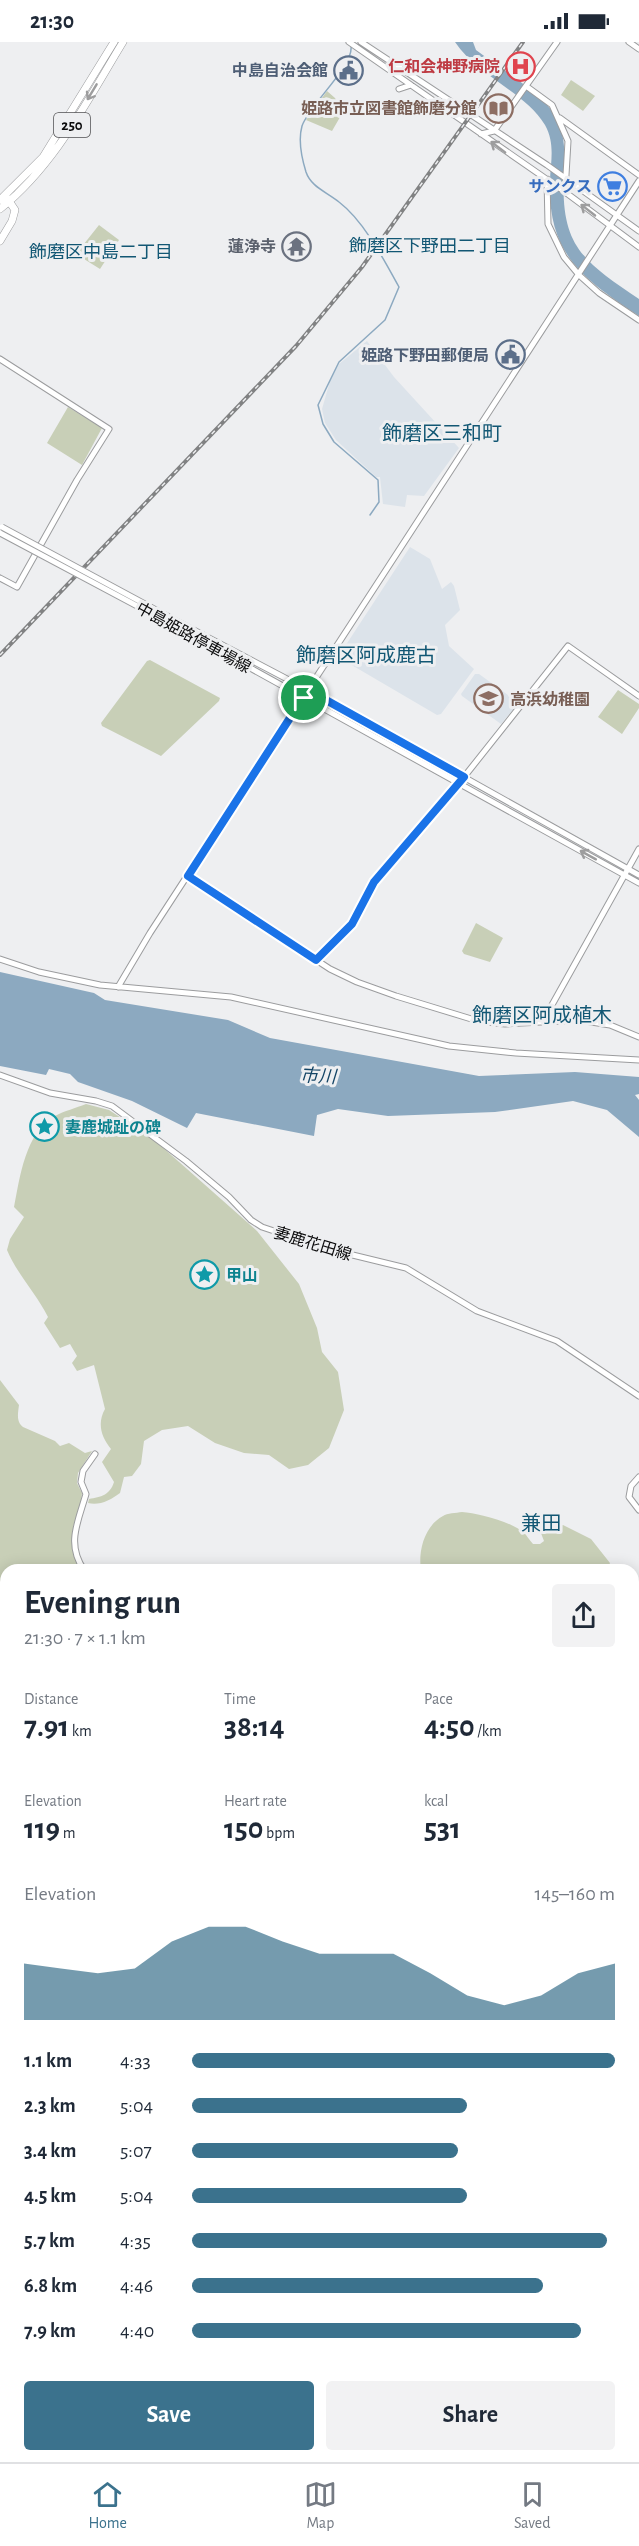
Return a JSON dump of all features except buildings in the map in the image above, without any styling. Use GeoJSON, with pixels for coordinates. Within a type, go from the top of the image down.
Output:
{"type":"FeatureCollection","features":[{"type":"Feature","properties":{"kind":"highway","name":"250"},"geometry":{"type":"LineString","coordinates":[[0,209],[5,199],[43,157],[114,42]]}},
{"type":"Feature","properties":{"kind":"highway","name":"250"},"geometry":{"type":"LineString","coordinates":[[5,199],[31,181],[57,149],[123,42]]}},
{"type":"Feature","properties":{"kind":"highway"},"geometry":{"type":"LineString","coordinates":[[0,242],[12,221],[15,210],[5,199]]}},
{"type":"Feature","properties":{"kind":"street"},"geometry":{"type":"LineString","coordinates":[[361,42],[547,165],[639,231]]}},
{"type":"Feature","properties":{"kind":"street"},"geometry":{"type":"LineString","coordinates":[[481,134],[494,131],[556,42]]}},
{"type":"Feature","properties":{"kind":"street"},"geometry":{"type":"LineString","coordinates":[[629,42],[639,49]]}},
{"type":"Feature","properties":{"kind":"street"},"geometry":{"type":"LineString","coordinates":[[353,43],[547,179],[639,247]]}},
{"type":"Feature","properties":{"kind":"street"},"geometry":{"type":"LineString","coordinates":[[399,89],[413,85]]}},
{"type":"Feature","properties":{"kind":"street"},"geometry":{"type":"LineString","coordinates":[[526,86],[552,105],[568,141],[565,192]]}},
{"type":"Feature","properties":{"kind":"street"},"geometry":{"type":"LineString","coordinates":[[559,117],[639,175]]}},
{"type":"Feature","properties":{"kind":"street"},"geometry":{"type":"LineString","coordinates":[[547,179],[548,224],[564,257],[599,293],[639,320]]}},
{"type":"Feature","properties":{"kind":"street"},"geometry":{"type":"LineString","coordinates":[[118,987],[121,979],[639,181]]}},
{"type":"Feature","properties":{"kind":"street"},"geometry":{"type":"LineString","coordinates":[[0,359],[109,429],[77,480],[17,587],[0,578]]}},
{"type":"Feature","properties":{"kind":"street","name":"中島姫路停車場線"},"geometry":{"type":"LineString","coordinates":[[1,528],[639,884]]}},
{"type":"Feature","properties":{"kind":"street","name":"中島姫路停車場線"},"geometry":{"type":"LineString","coordinates":[[170,621],[308,690],[639,875]]}},
{"type":"Feature","properties":{"kind":"street"},"geometry":{"type":"LineString","coordinates":[[316,960],[352,924],[374,882],[464,777],[568,646],[639,696]]}},
{"type":"Feature","properties":{"kind":"street"},"geometry":{"type":"LineString","coordinates":[[543,1021],[639,849]]}},
{"type":"Feature","properties":{"kind":"street"},"geometry":{"type":"LineString","coordinates":[[188,876],[316,960],[357,982],[464,1018],[493,1023],[579,1020],[610,1025],[639,1037]]}},
{"type":"Feature","properties":{"kind":"street"},"geometry":{"type":"LineString","coordinates":[[0,959],[39,972],[118,987],[231,997],[449,1046],[516,1053],[639,1060]]}},
{"type":"Feature","properties":{"kind":"street","name":"妻鹿花田線"},"geometry":{"type":"LineString","coordinates":[[0,1075],[50,1093],[112,1106],[186,1161],[229,1197],[251,1220],[262,1227],[328,1249],[406,1268],[477,1311],[557,1341],[639,1396]]}},
{"type":"Feature","properties":{"kind":"street"},"geometry":{"type":"LineString","coordinates":[[81,1564],[74,1550],[77,1521],[86,1494],[81,1482],[83,1471],[95,1454]]}},
{"type":"Feature","properties":{"kind":"street"},"geometry":{"type":"LineString","coordinates":[[639,1477],[631,1486],[629,1497],[639,1510]]}},
{"type":"Feature","properties":{"kind":"shaded area"},"geometry":{"type":"Polygon","coordinates":[[[367,341],[394,377],[459,448],[424,496],[407,495],[405,507],[383,504],[380,477],[376,477],[336,440],[325,423],[322,409],[330,381],[339,364],[367,341]]]}},
{"type":"Feature","properties":{"kind":"shaded area"},"geometry":{"type":"Polygon","coordinates":[[[410,547],[430,559],[442,589],[451,582],[454,586],[460,610],[445,625],[449,646],[474,669],[441,714],[437,715],[338,657],[410,547]]]}},
{"type":"Feature","properties":{"kind":"shaded area","name":"高浜幼稚園"},"geometry":{"type":"Polygon","coordinates":[[[475,674],[479,674],[516,701],[517,705],[501,724],[462,696],[461,694],[475,674]]]}},
{"type":"Feature","properties":{"kind":"green space"},"geometry":{"type":"Polygon","coordinates":[[[571,80],[595,96],[583,111],[561,95],[571,80]]]}},
{"type":"Feature","properties":{"kind":"green space"},"geometry":{"type":"Polygon","coordinates":[[[327,91],[335,98],[343,112],[332,131],[306,120],[327,91]]]}},
{"type":"Feature","properties":{"kind":"green space"},"geometry":{"type":"Polygon","coordinates":[[[99,225],[119,240],[100,269],[76,254],[99,225]]]}},
{"type":"Feature","properties":{"kind":"green space"},"geometry":{"type":"Polygon","coordinates":[[[68,407],[102,428],[82,465],[47,443],[68,407]]]}},
{"type":"Feature","properties":{"kind":"green space"},"geometry":{"type":"Polygon","coordinates":[[[150,660],[220,698],[161,756],[102,726],[101,723],[150,660]]]}},
{"type":"Feature","properties":{"kind":"green space"},"geometry":{"type":"Polygon","coordinates":[[[618,690],[639,704],[639,708],[622,734],[598,717],[618,690]]]}},
{"type":"Feature","properties":{"kind":"green space"},"geometry":{"type":"Polygon","coordinates":[[[476,923],[503,938],[490,962],[464,954],[462,951],[476,923]]]}},
{"type":"Feature","properties":{"kind":"green space"},"geometry":{"type":"Polygon","coordinates":[[[86,1104],[109,1110],[152,1138],[257,1231],[299,1284],[317,1328],[322,1352],[338,1372],[344,1410],[329,1448],[308,1465],[289,1469],[269,1455],[244,1453],[215,1443],[188,1426],[162,1430],[144,1441],[141,1464],[132,1476],[124,1477],[120,1493],[105,1502],[88,1503],[89,1499],[107,1493],[114,1482],[102,1462],[111,1449],[101,1430],[101,1419],[105,1409],[94,1365],[77,1371],[72,1363],[77,1356],[70,1344],[60,1348],[44,1323],[48,1317],[7,1250],[10,1239],[24,1217],[14,1207],[30,1144],[45,1124],[55,1116],[86,1104]]]}},
{"type":"Feature","properties":{"kind":"green space"},"geometry":{"type":"Polygon","coordinates":[[[0,1380],[19,1405],[18,1420],[23,1427],[55,1441],[60,1446],[69,1443],[85,1453],[92,1451],[78,1473],[77,1483],[82,1493],[73,1527],[73,1537],[80,1564],[0,1564],[0,1380]]]}},
{"type":"Feature","properties":{"kind":"green space"},"geometry":{"type":"Polygon","coordinates":[[[462,1512],[503,1522],[518,1528],[533,1544],[540,1544],[544,1541],[539,1528],[563,1525],[591,1539],[610,1563],[420,1564],[424,1540],[431,1526],[436,1520],[449,1514],[462,1512]]]}},
{"type":"Feature","properties":{"kind":"water"},"geometry":{"type":"Polygon","coordinates":[[[455,42],[473,42],[476,50],[539,97],[554,114],[564,141],[564,196],[566,217],[571,234],[578,248],[589,261],[639,299],[639,316],[585,276],[562,245],[555,227],[551,205],[551,145],[545,125],[526,103],[476,65],[455,42]]]}},
{"type":"Feature","properties":{"kind":"water","name":"市川"},"geometry":{"type":"Polygon","coordinates":[[[0,972],[94,993],[105,1000],[228,1020],[270,1038],[479,1076],[575,1072],[639,1077],[639,1094],[635,1095],[639,1100],[639,1137],[607,1110],[573,1101],[495,1112],[388,1116],[338,1109],[317,1115],[314,1136],[196,1113],[187,1128],[132,1101],[78,1082],[70,1074],[49,1069],[46,1075],[0,1066],[0,972]]]}},
{"type":"Feature","properties":{"kind":"waterway"},"geometry":{"type":"LineString","coordinates":[[351,46],[346,64],[306,117],[302,126],[300,143],[308,177],[357,220],[373,242],[399,287],[385,320],[339,362],[318,405],[323,424],[334,442],[378,480],[379,502],[370,515]]}},
{"type":"Feature","properties":{"kind":"railway"},"geometry":{"type":"LineString","coordinates":[[0,655],[296,346],[362,267],[523,42]]}},
{"type":"Feature","properties":{"kind":"place","name":"仁和会神野病院"},"geometry":{"type":"Point","coordinates":[521,66]}},
{"type":"Feature","properties":{"kind":"place","name":"中島自治会館"},"geometry":{"type":"Point","coordinates":[349,70]}},
{"type":"Feature","properties":{"kind":"place","name":"姫路市立図書館飾磨分館"},"geometry":{"type":"Point","coordinates":[498,108]}},
{"type":"Feature","properties":{"kind":"place","name":"サンクス"},"geometry":{"type":"Point","coordinates":[613,186]}},
{"type":"Feature","properties":{"kind":"place","name":"蓮浄寺"},"geometry":{"type":"Point","coordinates":[297,246]}},
{"type":"Feature","properties":{"kind":"place","name":"姫路下野田郵便局"},"geometry":{"type":"Point","coordinates":[510,355]}},
{"type":"Feature","properties":{"kind":"place","name":"高浜幼稚園"},"geometry":{"type":"Point","coordinates":[489,699]}},
{"type":"Feature","properties":{"kind":"place","name":"妻鹿城趾の碑"},"geometry":{"type":"Point","coordinates":[44,1127]}},
{"type":"Feature","properties":{"kind":"place","name":"甲山"},"geometry":{"type":"Point","coordinates":[205,1275]}},
{"type":"Feature","properties":{"kind":"district","name":"飾磨区下野田二丁目"},"geometry":{"type":"Point","coordinates":[430,246]}},
{"type":"Feature","properties":{"kind":"district","name":"飾磨区中島二丁目"},"geometry":{"type":"Point","coordinates":[101,252]}},
{"type":"Feature","properties":{"kind":"district","name":"飾磨区三和町"},"geometry":{"type":"Point","coordinates":[442,433]}},
{"type":"Feature","properties":{"kind":"district","name":"飾磨区阿成鹿古"},"geometry":{"type":"Point","coordinates":[366,655]}},
{"type":"Feature","properties":{"kind":"district","name":"飾磨区阿成植木"},"geometry":{"type":"Point","coordinates":[542,1015]}},
{"type":"Feature","properties":{"kind":"district","name":"兼田"},"geometry":{"type":"Point","coordinates":[541,1523]}},
{"type":"Feature","properties":{"kind":"route"},"geometry":{"type":"LineString","coordinates":[[308,690],[464,777],[374,882],[352,924],[316,960],[188,876],[304,698],[308,690]]}}]}
